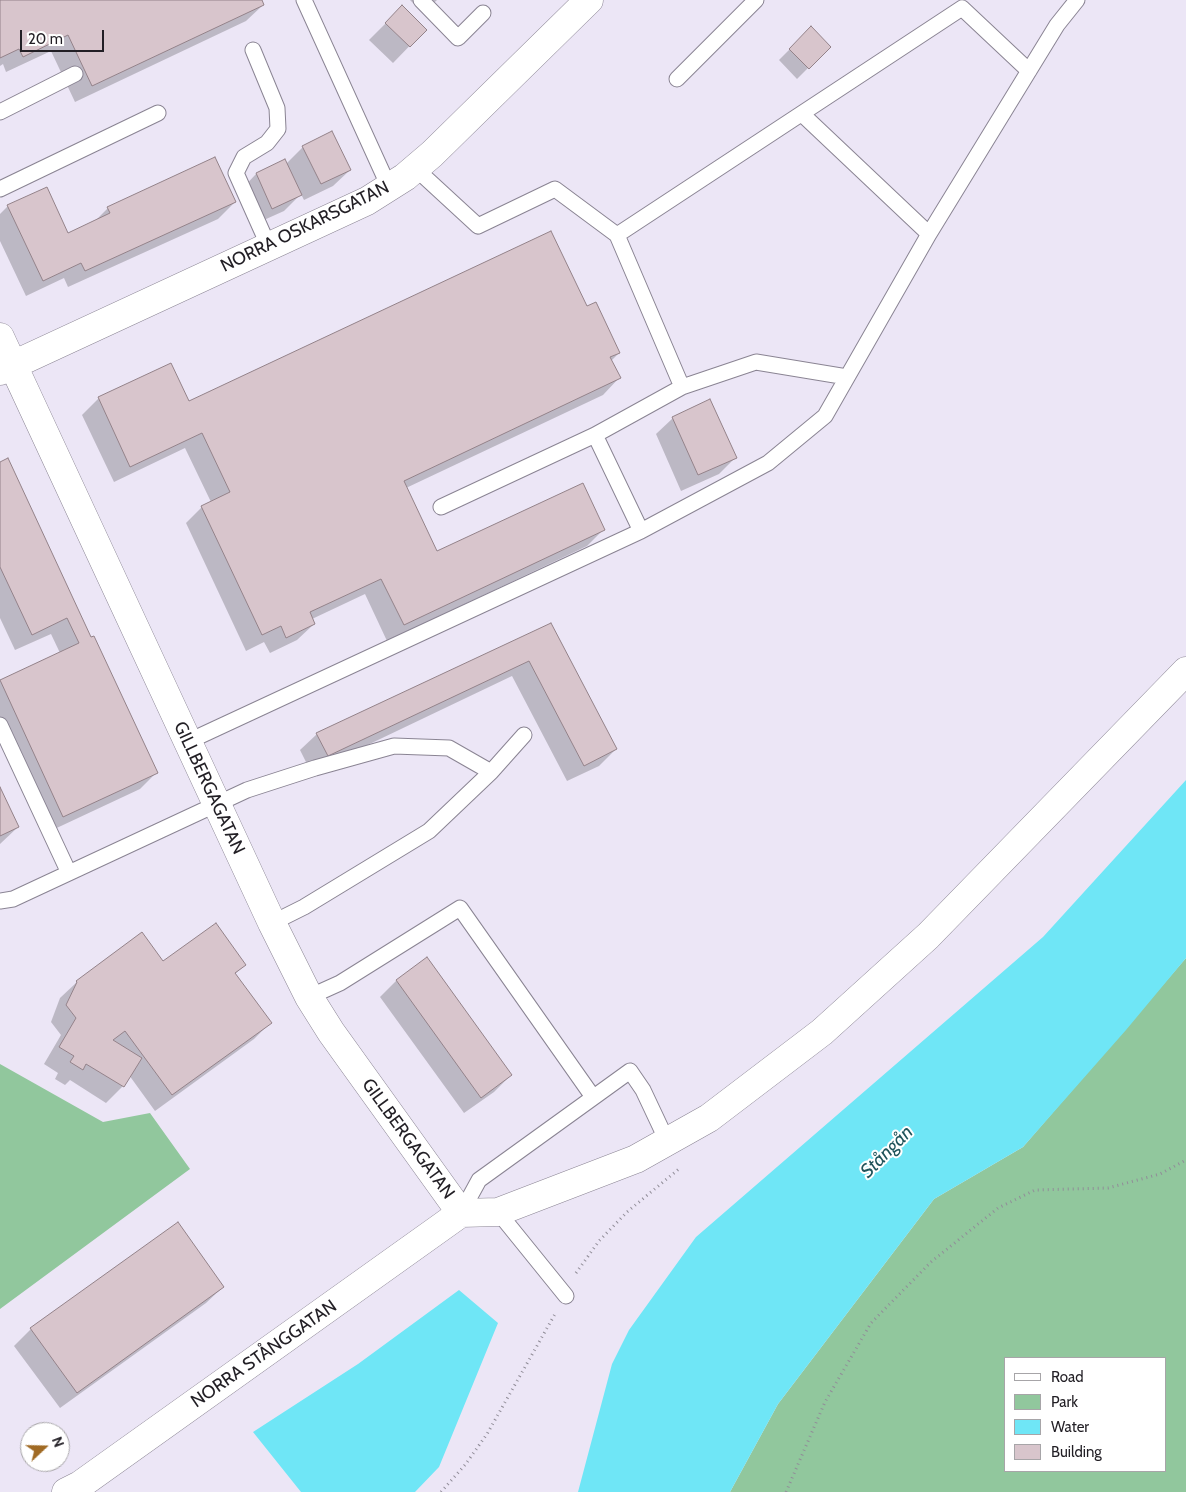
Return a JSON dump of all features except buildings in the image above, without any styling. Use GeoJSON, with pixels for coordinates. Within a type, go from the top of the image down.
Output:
{"type":"FeatureCollection","features":[{"type":"Feature","properties":{"kind":"street","name":"NORRA OSKARSGATAN"},"geometry":{"type":"LineString","coordinates":[[6,368],[269,247],[367,200],[389,187],[415,168],[589,0]]}},
{"type":"Feature","properties":{"kind":"street","name":"GILLBERGAGATAN"},"geometry":{"type":"LineString","coordinates":[[0,338],[6,368],[309,997],[331,1032],[461,1213]]}},
{"type":"Feature","properties":{"kind":"street"},"geometry":{"type":"LineString","coordinates":[[461,1213],[498,1212],[636,1158],[709,1118],[822,1032],[907,956],[1186,671]]}},
{"type":"Feature","properties":{"kind":"street","name":"NORRA STÅNGGATAN"},"geometry":{"type":"LineString","coordinates":[[66,1492],[80,1485],[461,1213]]}},
{"type":"Feature","properties":{"kind":"lane"},"geometry":{"type":"LineString","coordinates":[[304,0],[389,187]]}},
{"type":"Feature","properties":{"kind":"lane"},"geometry":{"type":"LineString","coordinates":[[421,0],[458,38],[483,13]]}},
{"type":"Feature","properties":{"kind":"lane"},"geometry":{"type":"LineString","coordinates":[[677,79],[756,0]]}},
{"type":"Feature","properties":{"kind":"lane"},"geometry":{"type":"LineString","coordinates":[[187,742],[641,530],[768,463],[825,416],[928,234],[1056,26],[1076,0]]}},
{"type":"Feature","properties":{"kind":"lane"},"geometry":{"type":"LineString","coordinates":[[617,236],[962,8],[1029,70]]}},
{"type":"Feature","properties":{"kind":"lane"},"geometry":{"type":"LineString","coordinates":[[253,50],[277,108],[278,129],[267,143],[244,157],[236,173],[269,247]]}},
{"type":"Feature","properties":{"kind":"lane"},"geometry":{"type":"LineString","coordinates":[[0,112],[75,74]]}},
{"type":"Feature","properties":{"kind":"lane"},"geometry":{"type":"LineString","coordinates":[[0,188],[158,113]]}},
{"type":"Feature","properties":{"kind":"lane"},"geometry":{"type":"LineString","coordinates":[[802,114],[928,234]]}},
{"type":"Feature","properties":{"kind":"lane"},"geometry":{"type":"LineString","coordinates":[[415,168],[478,226],[555,189],[617,236],[682,387]]}},
{"type":"Feature","properties":{"kind":"lane"},"geometry":{"type":"LineString","coordinates":[[441,507],[596,435],[682,387],[756,362],[847,377]]}},
{"type":"Feature","properties":{"kind":"lane"},"geometry":{"type":"LineString","coordinates":[[596,435],[641,530]]}},
{"type":"Feature","properties":{"kind":"lane"},"geometry":{"type":"LineString","coordinates":[[0,724],[69,873]]}},
{"type":"Feature","properties":{"kind":"lane"},"geometry":{"type":"LineString","coordinates":[[272,923],[304,907],[429,832],[491,772],[524,735]]}},
{"type":"Feature","properties":{"kind":"lane"},"geometry":{"type":"LineString","coordinates":[[0,901],[13,899],[247,790],[394,746],[449,748],[491,772]]}},
{"type":"Feature","properties":{"kind":"lane"},"geometry":{"type":"LineString","coordinates":[[309,997],[340,983],[460,908],[593,1097]]}},
{"type":"Feature","properties":{"kind":"lane"},"geometry":{"type":"LineString","coordinates":[[461,1213],[479,1180],[630,1071],[643,1090],[667,1141]]}},
{"type":"Feature","properties":{"kind":"lane"},"geometry":{"type":"LineString","coordinates":[[498,1212],[566,1296]]}},
{"type":"Feature","properties":{"kind":"path"},"geometry":{"type":"LineString","coordinates":[[786,1492],[825,1402],[871,1323],[931,1262],[998,1208],[1035,1190],[1108,1188],[1160,1174],[1186,1160]]}},
{"type":"Feature","properties":{"kind":"green space"},"geometry":{"type":"Polygon","coordinates":[[[1186,958],[1186,1492],[730,1492],[778,1404],[934,1199],[1023,1147],[1186,958]]]}},
{"type":"Feature","properties":{"kind":"green space"},"geometry":{"type":"Polygon","coordinates":[[[0,1064],[103,1122],[150,1113],[190,1169],[0,1309],[0,1064]]]}},
{"type":"Feature","properties":{"kind":"water","name":"Stångån"},"geometry":{"type":"Polygon","coordinates":[[[1186,780],[1186,958],[1126,1030],[1023,1147],[934,1199],[778,1404],[730,1492],[578,1492],[612,1364],[629,1330],[696,1237],[1043,937],[1186,780]]]}},
{"type":"Feature","properties":{"kind":"water"},"geometry":{"type":"Polygon","coordinates":[[[459,1290],[498,1323],[439,1467],[415,1492],[301,1492],[253,1432],[358,1364],[459,1290]]]}}]}
